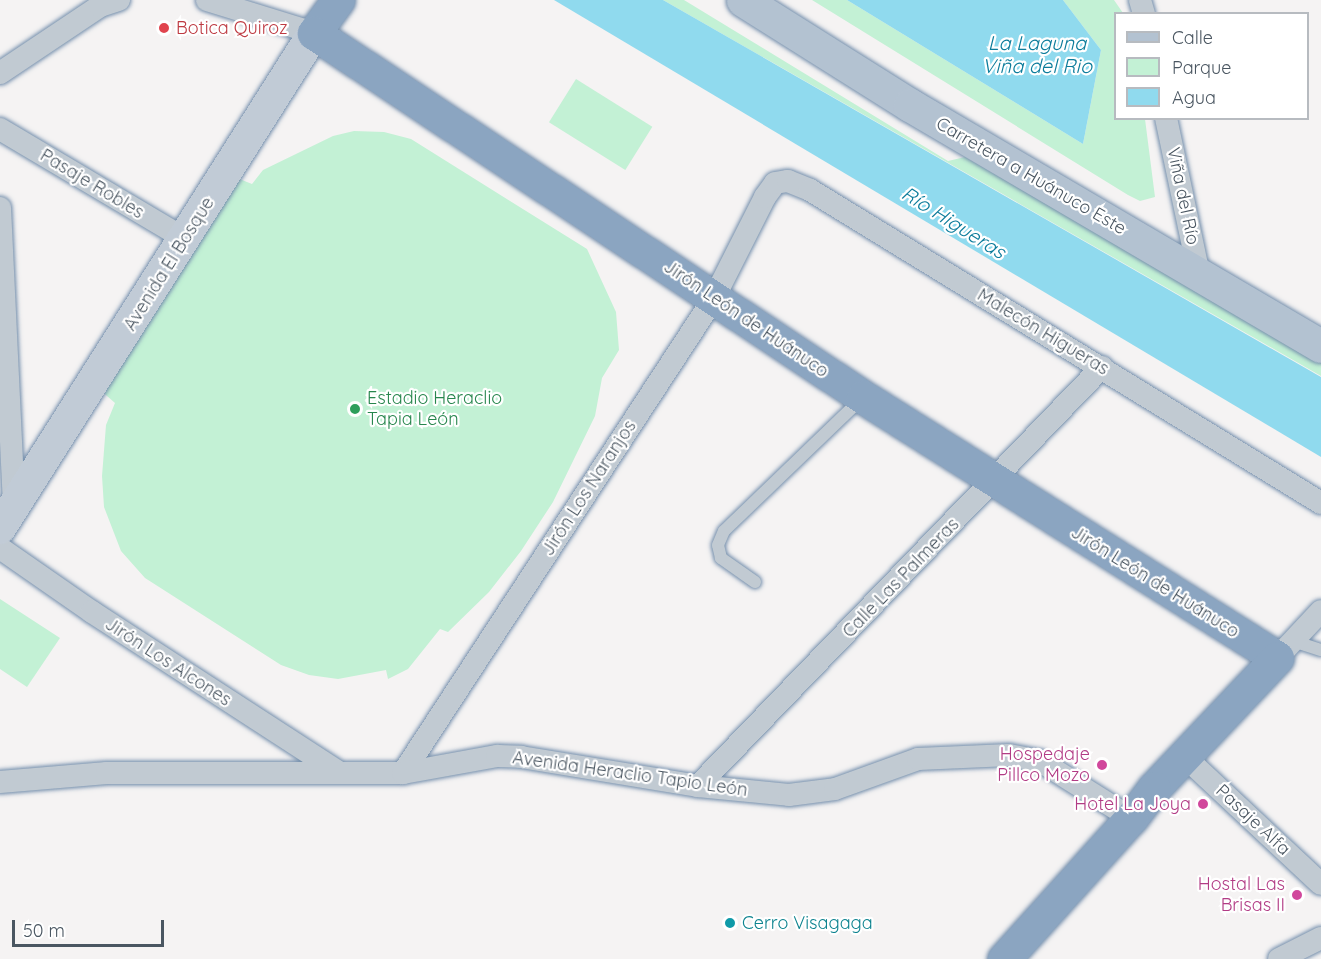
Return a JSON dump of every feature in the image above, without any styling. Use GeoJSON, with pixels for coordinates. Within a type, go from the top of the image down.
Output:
{"type":"FeatureCollection","features":[{"type":"Feature","properties":{"kind":"highway","name":"Avenida El Bosque"},"geometry":{"type":"LineString","coordinates":[[314,33],[338,0]]}},
{"type":"Feature","properties":{"kind":"highway","name":"Jirón León de Huánuco"},"geometry":{"type":"LineString","coordinates":[[314,33],[994,482],[1285,650]]}},
{"type":"Feature","properties":{"kind":"highway"},"geometry":{"type":"LineString","coordinates":[[1004,959],[1131,818],[1154,788],[1285,650]]}},
{"type":"Feature","properties":{"kind":"main road","name":"Carretera a Huánuco Este"},"geometry":{"type":"LineString","coordinates":[[743,0],[910,105],[1321,346]]}},
{"type":"Feature","properties":{"kind":"street"},"geometry":{"type":"LineString","coordinates":[[0,73],[100,6],[119,0]]}},
{"type":"Feature","properties":{"kind":"street","name":"Jirón León de Huánuco"},"geometry":{"type":"LineString","coordinates":[[207,0],[314,33]]}},
{"type":"Feature","properties":{"kind":"street","name":"Avenida El Bosque"},"geometry":{"type":"LineString","coordinates":[[7,518],[314,33]]}},
{"type":"Feature","properties":{"kind":"street","name":"Viña del Río"},"geometry":{"type":"LineString","coordinates":[[1166,120],[1199,274]]}},
{"type":"Feature","properties":{"kind":"street","name":"Pasaje Robles"},"geometry":{"type":"LineString","coordinates":[[0,129],[185,239]]}},
{"type":"Feature","properties":{"kind":"street","name":"Malecón Higueras"},"geometry":{"type":"LineString","coordinates":[[765,197],[775,183],[788,181],[810,190],[1321,503]]}},
{"type":"Feature","properties":{"kind":"street","name":"Jirón Los Naranjos"},"geometry":{"type":"LineString","coordinates":[[403,773],[714,298],[765,197]]}},
{"type":"Feature","properties":{"kind":"street"},"geometry":{"type":"LineString","coordinates":[[0,208],[7,518]]}},
{"type":"Feature","properties":{"kind":"street","name":"Calle Las Palmeras"},"geometry":{"type":"LineString","coordinates":[[698,786],[994,482],[1102,367]]}},
{"type":"Feature","properties":{"kind":"street","name":"Jirón Los Alcones"},"geometry":{"type":"LineString","coordinates":[[0,548],[92,612],[338,772]]}},
{"type":"Feature","properties":{"kind":"street"},"geometry":{"type":"LineString","coordinates":[[1285,650],[1321,611]]}},
{"type":"Feature","properties":{"kind":"street","name":"Avenida Heraclio Tapio León"},"geometry":{"type":"LineString","coordinates":[[0,782],[107,773],[403,773],[497,756],[521,757],[698,786],[789,795],[835,789],[918,759],[1009,755],[1040,761],[1131,818]]}},
{"type":"Feature","properties":{"kind":"street","name":"Pasaje Alfa"},"geometry":{"type":"LineString","coordinates":[[1184,756],[1321,884]]}},
{"type":"Feature","properties":{"kind":"street"},"geometry":{"type":"LineString","coordinates":[[1279,959],[1321,938]]}},
{"type":"Feature","properties":{"kind":"lane"},"geometry":{"type":"LineString","coordinates":[[755,582],[721,558],[718,545],[724,531],[863,397]]}},
{"type":"Feature","properties":{"kind":"lane"},"geometry":{"type":"LineString","coordinates":[[1285,650],[1321,650]]}},
{"type":"Feature","properties":{"kind":"green space"},"geometry":{"type":"Polygon","coordinates":[[[663,0],[684,0],[948,161],[965,157],[1321,363],[1321,376],[663,0]]]}},
{"type":"Feature","properties":{"kind":"green space"},"geometry":{"type":"Polygon","coordinates":[[[812,0],[847,0],[1083,144],[1101,50],[1063,0],[1114,0],[1122,12],[1114,12],[1114,120],[1145,120],[1155,197],[1140,201],[812,0]]]}},
{"type":"Feature","properties":{"kind":"green space"},"geometry":{"type":"Polygon","coordinates":[[[576,79],[652,127],[625,170],[549,122],[576,79]]]}},
{"type":"Feature","properties":{"kind":"green space","name":"Estadio Heraclio Tapia León"},"geometry":{"type":"Polygon","coordinates":[[[354,131],[384,132],[411,139],[587,249],[616,312],[619,350],[602,378],[595,416],[553,502],[521,551],[489,592],[448,632],[440,629],[408,669],[388,679],[386,670],[338,679],[309,675],[281,665],[145,578],[121,551],[104,507],[102,476],[106,425],[115,403],[99,389],[237,178],[252,184],[263,170],[333,136],[354,131]]]}},
{"type":"Feature","properties":{"kind":"green space"},"geometry":{"type":"Polygon","coordinates":[[[0,599],[60,638],[27,687],[0,669],[0,599]]]}},
{"type":"Feature","properties":{"kind":"water","name":"Río Higueras"},"geometry":{"type":"Polygon","coordinates":[[[554,0],[663,0],[1321,377],[1321,457],[554,0]]]}},
{"type":"Feature","properties":{"kind":"water","name":"La Laguna Viña del Rio"},"geometry":{"type":"Polygon","coordinates":[[[847,0],[1063,0],[1101,50],[1083,144],[847,0]]]}},
{"type":"Feature","properties":{"kind":"place","name":"Botica Quiroz"},"geometry":{"type":"Point","coordinates":[164,28]}},
{"type":"Feature","properties":{"kind":"place","name":"Estadio Heraclio Tapia León"},"geometry":{"type":"Point","coordinates":[355,409]}},
{"type":"Feature","properties":{"kind":"place","name":"Hospedaje Pillco Mozo"},"geometry":{"type":"Point","coordinates":[1102,765]}},
{"type":"Feature","properties":{"kind":"place","name":"Hotel La Joya"},"geometry":{"type":"Point","coordinates":[1203,804]}},
{"type":"Feature","properties":{"kind":"place","name":"Hostal Las Brisas II"},"geometry":{"type":"Point","coordinates":[1297,895]}},
{"type":"Feature","properties":{"kind":"place","name":"Cerro Visagaga"},"geometry":{"type":"Point","coordinates":[730,923]}}]}
